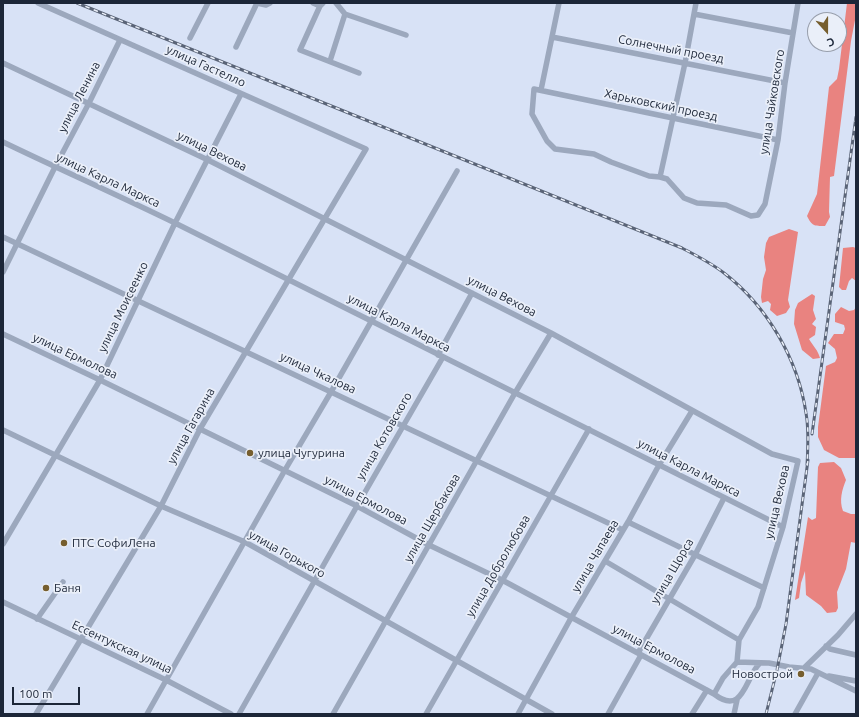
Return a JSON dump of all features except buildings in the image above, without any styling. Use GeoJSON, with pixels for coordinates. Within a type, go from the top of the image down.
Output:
{"type":"FeatureCollection","features":[{"type":"Feature","properties":{"kind":"street","name":"улица Гастелло"},"geometry":{"type":"LineString","coordinates":[[38,3],[366,149]]}},
{"type":"Feature","properties":{"kind":"street"},"geometry":{"type":"LineString","coordinates":[[190,38],[208,3]]}},
{"type":"Feature","properties":{"kind":"street"},"geometry":{"type":"LineString","coordinates":[[236,47],[256,3],[266,5],[270,3]]}},
{"type":"Feature","properties":{"kind":"street"},"geometry":{"type":"LineString","coordinates":[[313,3],[322,5],[300,50],[359,73]]}},
{"type":"Feature","properties":{"kind":"street"},"geometry":{"type":"LineString","coordinates":[[336,3],[345,14],[406,36]]}},
{"type":"Feature","properties":{"kind":"street"},"geometry":{"type":"LineString","coordinates":[[559,3],[541,90],[534,89],[532,114],[547,141],[555,149],[594,154],[642,174],[660,177],[674,119],[696,3]]}},
{"type":"Feature","properties":{"kind":"street","name":"улица Чайковского"},"geometry":{"type":"LineString","coordinates":[[660,177],[667,179],[684,198],[697,203],[726,205],[751,216],[758,215],[765,204],[778,140],[785,83],[798,3]]}},
{"type":"Feature","properties":{"kind":"street"},"geometry":{"type":"LineString","coordinates":[[330,61],[345,14]]}},
{"type":"Feature","properties":{"kind":"street"},"geometry":{"type":"LineString","coordinates":[[694,14],[794,33]]}},
{"type":"Feature","properties":{"kind":"street","name":"Солнечный проезд"},"geometry":{"type":"LineString","coordinates":[[552,37],[785,83]]}},
{"type":"Feature","properties":{"kind":"street","name":"улица Ленина"},"geometry":{"type":"LineString","coordinates":[[3,272],[120,40]]}},
{"type":"Feature","properties":{"kind":"street","name":"улица Вехова"},"geometry":{"type":"LineString","coordinates":[[3,63],[208,160],[551,332],[772,454],[798,461],[784,527],[758,607],[739,640],[737,662]]}},
{"type":"Feature","properties":{"kind":"street","name":"Харьковский проезд"},"geometry":{"type":"LineString","coordinates":[[541,90],[778,140]]}},
{"type":"Feature","properties":{"kind":"street","name":"улица Моисеенко"},"geometry":{"type":"LineString","coordinates":[[3,544],[100,380],[175,223],[241,94]]}},
{"type":"Feature","properties":{"kind":"street","name":"улица Карла Маркса"},"geometry":{"type":"LineString","coordinates":[[3,142],[175,223],[784,527]]}},
{"type":"Feature","properties":{"kind":"street","name":"улица Гагарина"},"geometry":{"type":"LineString","coordinates":[[36,714],[161,506],[200,429],[366,149]]}},
{"type":"Feature","properties":{"kind":"street"},"geometry":{"type":"LineString","coordinates":[[147,714],[457,171]]}},
{"type":"Feature","properties":{"kind":"street","name":"улица Чкалова"},"geometry":{"type":"LineString","coordinates":[[3,237],[623,530]]}},
{"type":"Feature","properties":{"kind":"street","name":"улица Котовского"},"geometry":{"type":"LineString","coordinates":[[239,714],[403,426],[472,293]]}},
{"type":"Feature","properties":{"kind":"street","name":"улица Щербакова"},"geometry":{"type":"LineString","coordinates":[[333,714],[551,332]]}},
{"type":"Feature","properties":{"kind":"street","name":"улица Ермолова"},"geometry":{"type":"LineString","coordinates":[[3,334],[357,506],[429,545],[502,580],[725,701],[733,702],[737,700]]}},
{"type":"Feature","properties":{"kind":"street","name":"улица Чапаева"},"geometry":{"type":"LineString","coordinates":[[518,714],[571,618],[628,522],[659,465],[692,411]]}},
{"type":"Feature","properties":{"kind":"street","name":"улица Добролюбова"},"geometry":{"type":"LineString","coordinates":[[426,714],[589,429]]}},
{"type":"Feature","properties":{"kind":"street","name":"улица Горького"},"geometry":{"type":"LineString","coordinates":[[3,430],[161,506],[245,542],[552,714]]}},
{"type":"Feature","properties":{"kind":"street","name":"улица Щорса"},"geometry":{"type":"LineString","coordinates":[[608,714],[669,599],[695,555],[724,498]]}},
{"type":"Feature","properties":{"kind":"street"},"geometry":{"type":"LineString","coordinates":[[628,522],[764,588]]}},
{"type":"Feature","properties":{"kind":"street"},"geometry":{"type":"LineString","coordinates":[[605,561],[739,640]]}},
{"type":"Feature","properties":{"kind":"street"},"geometry":{"type":"LineString","coordinates":[[37,619],[63,582]]}},
{"type":"Feature","properties":{"kind":"street","name":"Ессентукская улица"},"geometry":{"type":"LineString","coordinates":[[3,602],[166,680],[231,714]]}},
{"type":"Feature","properties":{"kind":"street"},"geometry":{"type":"LineString","coordinates":[[803,669],[856,614]]}},
{"type":"Feature","properties":{"kind":"street"},"geometry":{"type":"LineString","coordinates":[[826,646],[830,649],[856,655]]}},
{"type":"Feature","properties":{"kind":"street"},"geometry":{"type":"LineString","coordinates":[[714,694],[737,662],[811,669],[856,691]]}},
{"type":"Feature","properties":{"kind":"street"},"geometry":{"type":"LineString","coordinates":[[734,714],[737,700],[743,694],[754,668],[760,663]]}},
{"type":"Feature","properties":{"kind":"street"},"geometry":{"type":"LineString","coordinates":[[820,674],[856,681]]}},
{"type":"Feature","properties":{"kind":"street"},"geometry":{"type":"LineString","coordinates":[[795,714],[820,674]]}},
{"type":"Feature","properties":{"kind":"street"},"geometry":{"type":"LineString","coordinates":[[692,714],[707,690]]}},
{"type":"Feature","properties":{"kind":"shaded area"},"geometry":{"type":"Polygon","coordinates":[[[847,3],[856,3],[856,15],[851,41],[834,176],[830,177],[830,217],[825,226],[818,226],[812,224],[807,216],[817,194],[829,87],[837,79],[841,52],[847,52],[847,3]]]}},
{"type":"Feature","properties":{"kind":"shaded area"},"geometry":{"type":"Polygon","coordinates":[[[789,229],[798,232],[788,300],[790,307],[786,313],[777,316],[770,310],[771,304],[768,301],[762,303],[761,297],[763,279],[766,270],[764,257],[766,243],[769,237],[789,229]]]}},
{"type":"Feature","properties":{"kind":"shaded area"},"geometry":{"type":"Polygon","coordinates":[[[843,248],[856,248],[856,281],[852,278],[849,281],[846,290],[842,290],[839,287],[843,248]]]}},
{"type":"Feature","properties":{"kind":"shaded area"},"geometry":{"type":"Polygon","coordinates":[[[812,294],[815,296],[813,310],[816,319],[812,324],[816,327],[815,335],[809,339],[817,350],[820,358],[813,359],[802,350],[794,324],[795,310],[798,303],[812,294]]]}},
{"type":"Feature","properties":{"kind":"shaded area"},"geometry":{"type":"Polygon","coordinates":[[[841,307],[849,311],[854,310],[856,307],[856,458],[839,458],[824,450],[818,437],[826,366],[835,362],[837,358],[835,349],[828,343],[834,334],[843,334],[845,329],[844,325],[835,322],[835,314],[841,307]]]}},
{"type":"Feature","properties":{"kind":"shaded area"},"geometry":{"type":"Polygon","coordinates":[[[834,462],[841,468],[846,480],[843,488],[841,503],[843,511],[856,514],[856,543],[851,542],[846,569],[837,592],[838,608],[836,612],[827,613],[821,606],[806,595],[805,571],[801,583],[799,598],[795,600],[808,517],[812,520],[816,518],[818,467],[820,463],[834,462]]]}},
{"type":"Feature","properties":{"kind":"railway"},"geometry":{"type":"LineString","coordinates":[[77,3],[682,248],[714,266],[740,286],[754,301],[778,335],[788,354],[796,373],[806,413],[808,432],[807,465]]}},
{"type":"Feature","properties":{"kind":"railway"},"geometry":{"type":"LineString","coordinates":[[812,434],[856,117]]}},
{"type":"Feature","properties":{"kind":"railway"},"geometry":{"type":"LineString","coordinates":[[766,714],[786,624],[808,460]]}},
{"type":"Feature","properties":{"kind":"place","name":"улица Чугурина"},"geometry":{"type":"Point","coordinates":[250,453]}},
{"type":"Feature","properties":{"kind":"place","name":"ПТС СофиЛена"},"geometry":{"type":"Point","coordinates":[64,543]}},
{"type":"Feature","properties":{"kind":"place","name":"Баня"},"geometry":{"type":"Point","coordinates":[46,588]}},
{"type":"Feature","properties":{"kind":"place","name":"Новострой"},"geometry":{"type":"Point","coordinates":[801,674]}}]}
